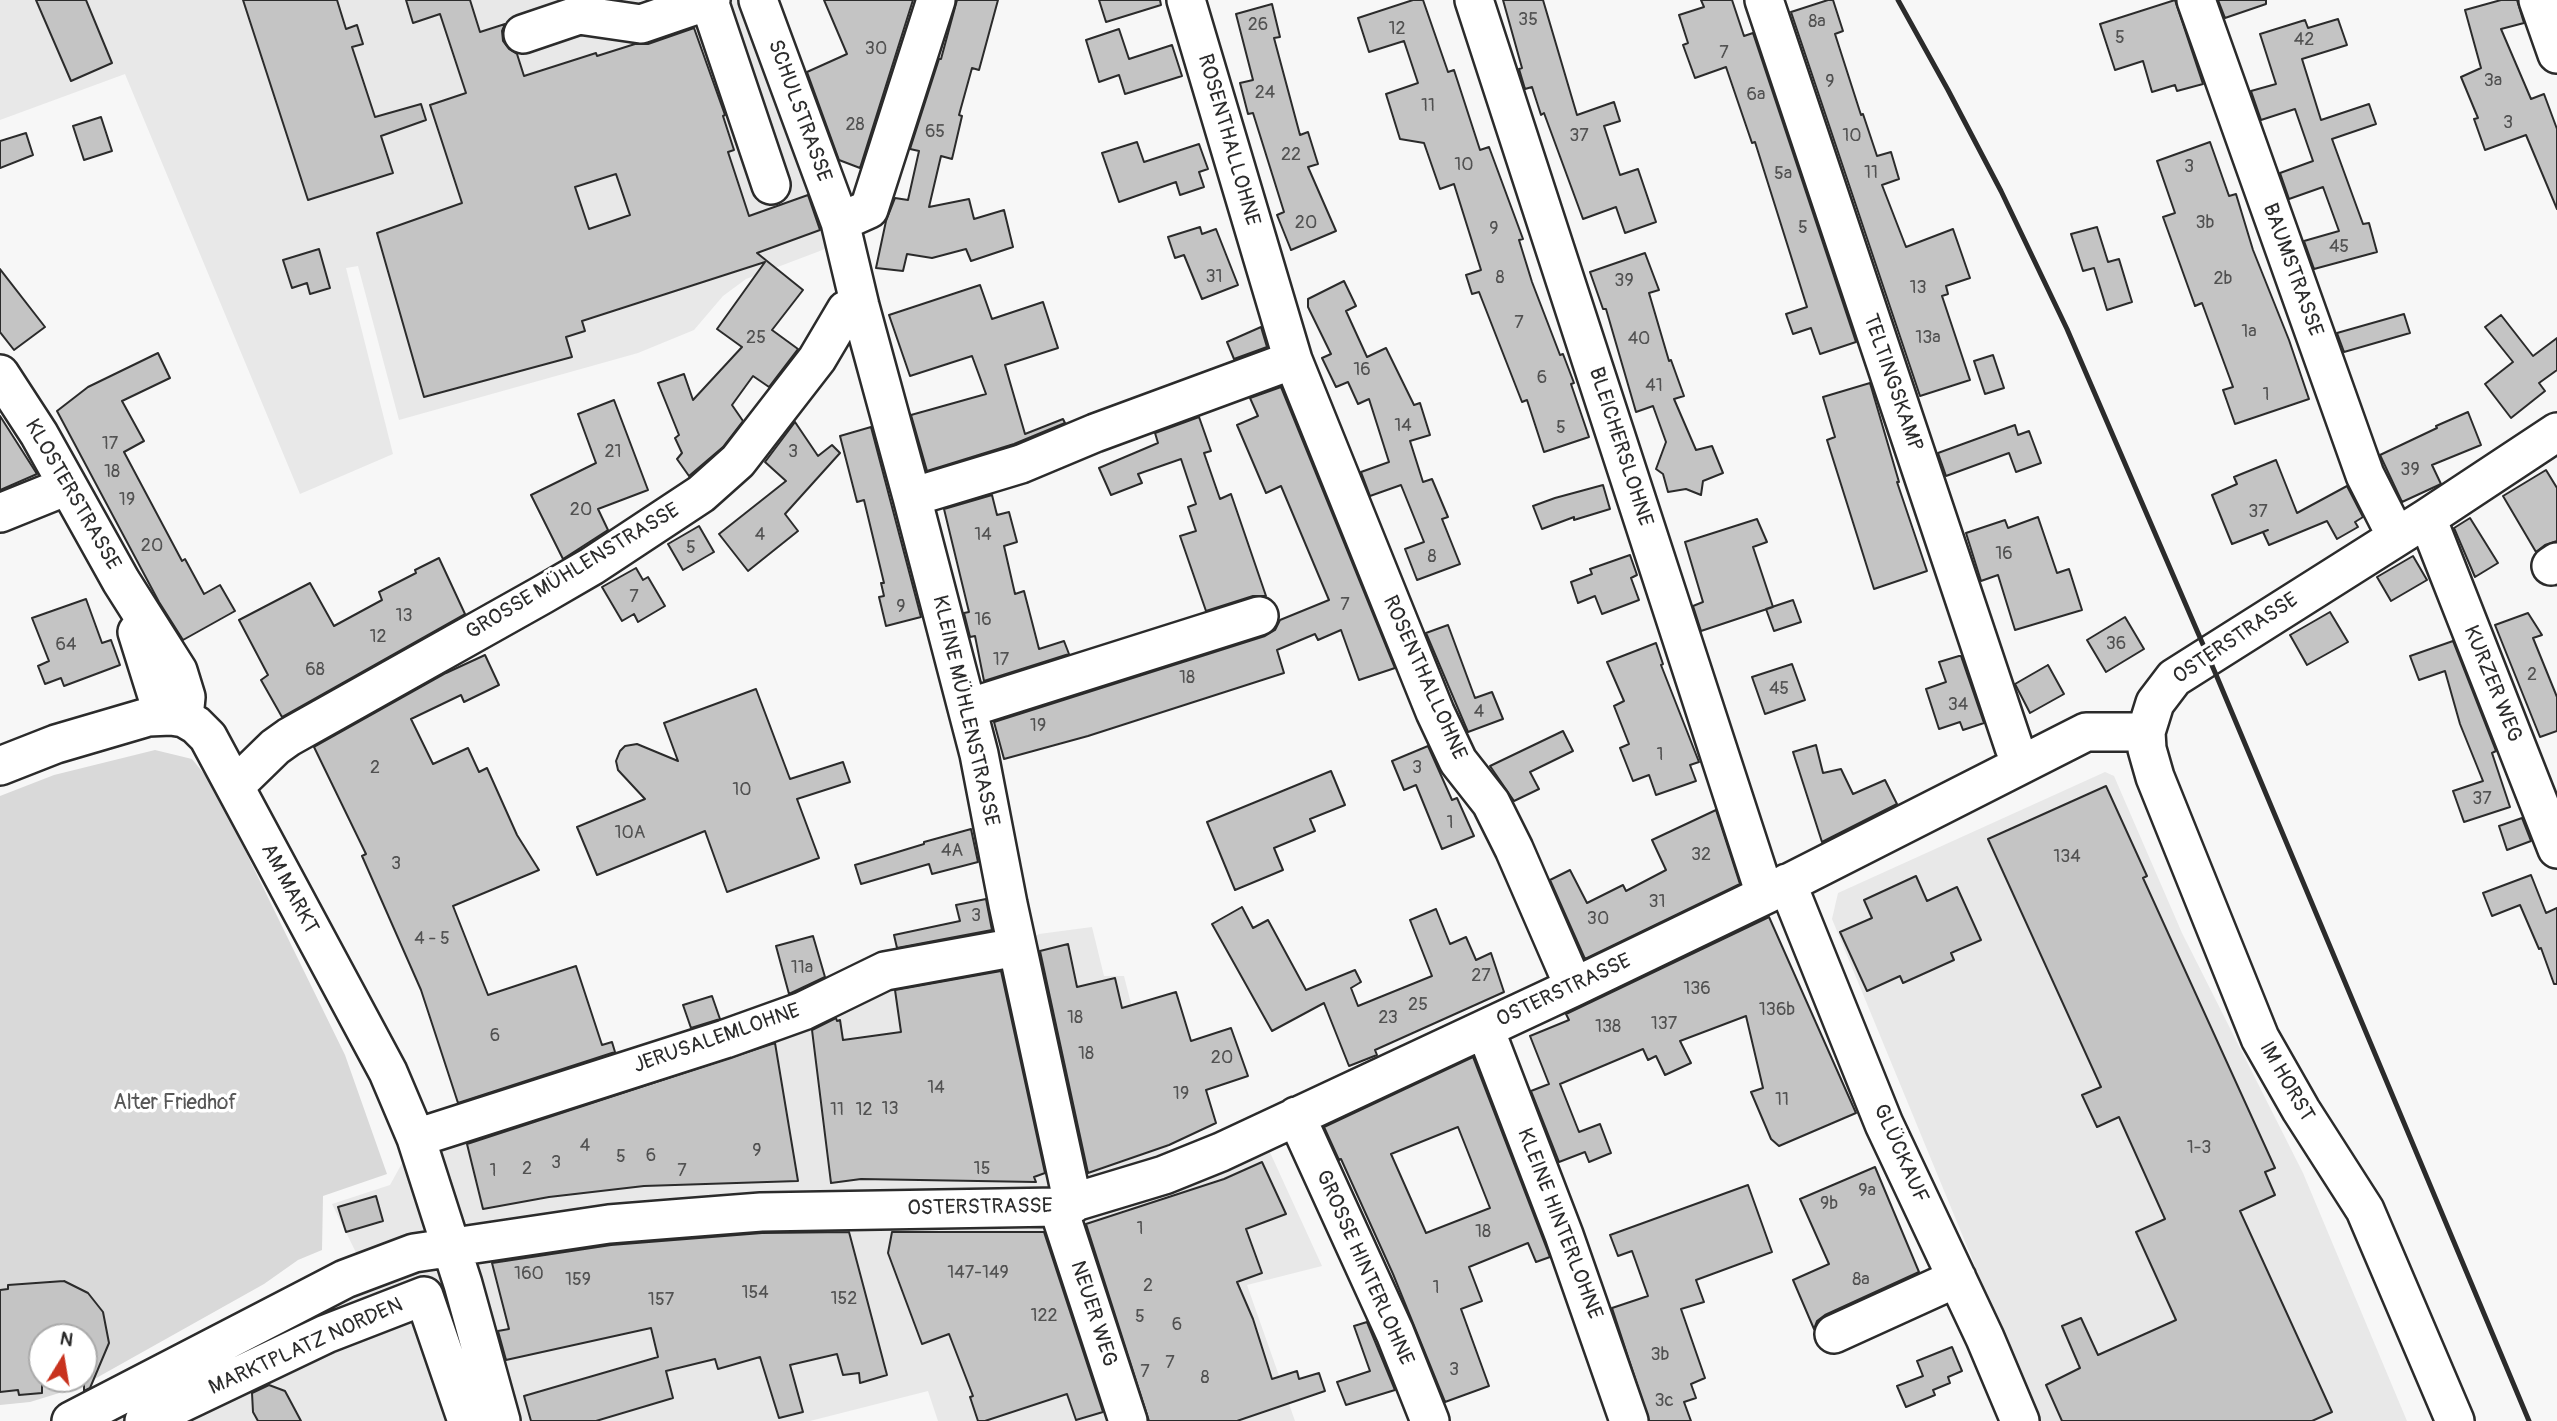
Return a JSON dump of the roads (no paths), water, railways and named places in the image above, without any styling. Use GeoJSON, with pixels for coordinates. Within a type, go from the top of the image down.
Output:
{"type":"FeatureCollection","features":[{"type":"Feature","properties":{"kind":"street"},"geometry":{"type":"LineString","coordinates":[[523,34],[579,15],[641,24],[710,0],[771,185]]}},
{"type":"Feature","properties":{"kind":"street","name":"SCHULSTRASSE"},"geometry":{"type":"LineString","coordinates":[[758,0],[840,222]]}},
{"type":"Feature","properties":{"kind":"street"},"geometry":{"type":"LineString","coordinates":[[840,222],[869,209],[936,0]]}},
{"type":"Feature","properties":{"kind":"street","name":"ROSENTHALLOHNE"},"geometry":{"type":"LineString","coordinates":[[1186,0],[1293,360],[1435,712],[1458,761],[1491,803],[1574,987]]}},
{"type":"Feature","properties":{"kind":"street","name":"BLEICHERSLOHNE"},"geometry":{"type":"LineString","coordinates":[[1474,0],[1756,869],[1777,889]]}},
{"type":"Feature","properties":{"kind":"street","name":"TELTINGSKAMP"},"geometry":{"type":"LineString","coordinates":[[1764,0],[2014,747],[2023,764]]}},
{"type":"Feature","properties":{"kind":"street","name":"BAUMSTRASSE"},"geometry":{"type":"LineString","coordinates":[[2196,0],[2365,475],[2411,527]]}},
{"type":"Feature","properties":{"kind":"street"},"geometry":{"type":"LineString","coordinates":[[2538,0],[2557,54]]}},
{"type":"Feature","properties":{"kind":"street","name":"KLEINE MÜHLENSTRASSE"},"geometry":{"type":"LineString","coordinates":[[840,222],[984,777],[1066,1205]]}},
{"type":"Feature","properties":{"kind":"street","name":"GROSSE MÜHLENSTRASSE"},"geometry":{"type":"LineString","coordinates":[[235,786],[289,737],[562,583],[701,494],[738,461],[817,359],[846,310],[860,306]]}},
{"type":"Feature","properties":{"kind":"street"},"geometry":{"type":"LineString","coordinates":[[817,359],[836,366],[874,359]]}},
{"type":"Feature","properties":{"kind":"street"},"geometry":{"type":"LineString","coordinates":[[912,497],[1021,464],[1095,433],[1293,360]]}},
{"type":"Feature","properties":{"kind":"street","name":"KLOSTERSTRASSE"},"geometry":{"type":"LineString","coordinates":[[0,374],[39,434],[121,581],[167,711]]}},
{"type":"Feature","properties":{"kind":"street","name":"OSTERSTRASSE"},"geometry":{"type":"LineString","coordinates":[[452,1248],[609,1224],[761,1212],[1066,1205],[1164,1175],[1574,987],[1777,889],[2086,732],[2146,732],[2155,703],[2174,678],[2411,527],[2554,440]]}},
{"type":"Feature","properties":{"kind":"street"},"geometry":{"type":"LineString","coordinates":[[0,513],[67,486]]}},
{"type":"Feature","properties":{"kind":"street","name":"KURZER WEG"},"geometry":{"type":"LineString","coordinates":[[2411,527],[2557,849]]}},
{"type":"Feature","properties":{"kind":"street"},"geometry":{"type":"LineString","coordinates":[[968,708],[1259,617]]}},
{"type":"Feature","properties":{"kind":"street"},"geometry":{"type":"LineString","coordinates":[[0,766],[56,744],[167,711]]}},
{"type":"Feature","properties":{"kind":"street","name":"AM MARKT"},"geometry":{"type":"LineString","coordinates":[[167,711],[196,725],[215,746],[388,1072],[416,1138],[452,1248],[500,1421]]}},
{"type":"Feature","properties":{"kind":"street","name":"IM HORST"},"geometry":{"type":"LineString","coordinates":[[2146,732],[2147,749],[2155,777],[2260,1038],[2301,1110],[2365,1210],[2455,1421]]}},
{"type":"Feature","properties":{"kind":"street","name":"GROSSE MÜHLENSTRASSE"},"geometry":{"type":"LineString","coordinates":[[215,746],[289,737]]}},
{"type":"Feature","properties":{"kind":"street","name":"GLÜCKAUF"},"geometry":{"type":"LineString","coordinates":[[1777,889],[1957,1278],[2020,1421]]}},
{"type":"Feature","properties":{"kind":"street","name":"JERUSALEMLOHNE"},"geometry":{"type":"LineString","coordinates":[[416,1138],[725,1040],[803,1010],[885,971],[1017,947]]}},
{"type":"Feature","properties":{"kind":"street","name":"KLEINE HINTERLOHNE"},"geometry":{"type":"LineString","coordinates":[[1485,1029],[1564,1235],[1629,1421]]}},
{"type":"Feature","properties":{"kind":"street","name":"GROSSE HINTERLOHNE"},"geometry":{"type":"LineString","coordinates":[[1296,1116],[1395,1333],[1430,1421]]}},
{"type":"Feature","properties":{"kind":"street","name":"NEUER WEG"},"geometry":{"type":"LineString","coordinates":[[1066,1205],[1128,1421]]}},
{"type":"Feature","properties":{"kind":"street"},"geometry":{"type":"LineString","coordinates":[[71,1421],[345,1279],[414,1253],[452,1248]]}},
{"type":"Feature","properties":{"kind":"street"},"geometry":{"type":"LineString","coordinates":[[1834,1334],[1957,1278]]}},
{"type":"Feature","properties":{"kind":"street","name":"MARKTPLATZ NORDEN"},"geometry":{"type":"LineString","coordinates":[[144,1421],[326,1334],[424,1296],[467,1421]]}},
{"type":"Feature","properties":{"kind":"railway"},"geometry":{"type":"LineString","coordinates":[[1898,0],[2001,191],[2067,329],[2217,677],[2529,1421]]}},
{"type":"Feature","properties":{"kind":"park label","name":"Alter Friedhof"},"geometry":{"type":"Point","coordinates":[175,1104]}}]}
